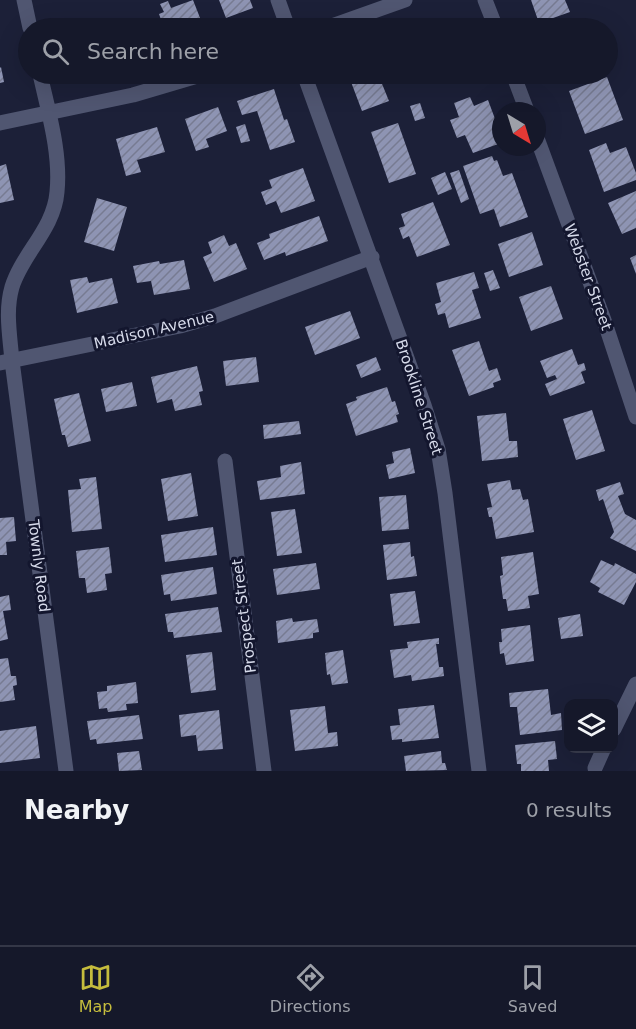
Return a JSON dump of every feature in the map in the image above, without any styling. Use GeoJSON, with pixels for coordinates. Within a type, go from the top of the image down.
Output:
{"type":"FeatureCollection","features":[{"type":"Feature","properties":{"kind":"street"},"geometry":{"type":"LineString","coordinates":[[24,0],[28,18]]}},
{"type":"Feature","properties":{"kind":"street"},"geometry":{"type":"LineString","coordinates":[[278,0],[284,18]]}},
{"type":"Feature","properties":{"kind":"street"},"geometry":{"type":"LineString","coordinates":[[354,18],[405,0]]}},
{"type":"Feature","properties":{"kind":"street"},"geometry":{"type":"LineString","coordinates":[[485,0],[492,18]]}},
{"type":"Feature","properties":{"kind":"street","name":"Townly Road"},"geometry":{"type":"LineString","coordinates":[[42,84],[57,160],[57,193],[49,222],[12,286],[6,362],[66,771]]}},
{"type":"Feature","properties":{"kind":"street"},"geometry":{"type":"LineString","coordinates":[[0,123],[133,96],[172,84]]}},
{"type":"Feature","properties":{"kind":"street","name":"Brookline Street"},"geometry":{"type":"LineString","coordinates":[[308,84],[372,257],[438,449],[479,771]]}},
{"type":"Feature","properties":{"kind":"street"},"geometry":{"type":"LineString","coordinates":[[517,84],[524,102]]}},
{"type":"Feature","properties":{"kind":"street","name":"Webster Street"},"geometry":{"type":"LineString","coordinates":[[544,156],[604,320],[636,417]]}},
{"type":"Feature","properties":{"kind":"street","name":"Madison Avenue"},"geometry":{"type":"LineString","coordinates":[[6,362],[215,316],[372,257]]}},
{"type":"Feature","properties":{"kind":"street","name":"Prospect Street"},"geometry":{"type":"LineString","coordinates":[[225,461],[264,771]]}},
{"type":"Feature","properties":{"kind":"street"},"geometry":{"type":"LineString","coordinates":[[618,721],[636,684]]}},
{"type":"Feature","properties":{"kind":"street"},"geometry":{"type":"LineString","coordinates":[[595,768],[602,753]]}},
{"type":"Feature","properties":{"kind":"building"},"geometry":{"type":"Polygon","coordinates":[[[193,0],[200,18],[160,18],[159,14],[164,12],[160,4],[168,1],[171,8],[193,0]]]}},
{"type":"Feature","properties":{"kind":"building"},"geometry":{"type":"Polygon","coordinates":[[[219,0],[250,0],[253,8],[226,18],[219,0]]]}},
{"type":"Feature","properties":{"kind":"building"},"geometry":{"type":"Polygon","coordinates":[[[531,0],[565,0],[570,12],[553,18],[537,18],[531,0]]]}},
{"type":"Feature","properties":{"kind":"building"},"geometry":{"type":"Polygon","coordinates":[[[0,68],[4,82],[0,83],[0,68]]]}},
{"type":"Feature","properties":{"kind":"building"},"geometry":{"type":"Polygon","coordinates":[[[352,84],[382,84],[389,101],[362,111],[352,84]]]}},
{"type":"Feature","properties":{"kind":"building"},"geometry":{"type":"Polygon","coordinates":[[[588,84],[610,84],[623,120],[585,134],[569,91],[588,84]]]}},
{"type":"Feature","properties":{"kind":"building"},"geometry":{"type":"Polygon","coordinates":[[[274,89],[284,120],[287,119],[295,142],[270,150],[257,111],[242,115],[237,101],[274,89]]]}},
{"type":"Feature","properties":{"kind":"building"},"geometry":{"type":"Polygon","coordinates":[[[470,97],[474,106],[488,100],[492,111],[492,146],[473,153],[465,135],[457,138],[450,120],[459,117],[454,103],[470,97]]]}},
{"type":"Feature","properties":{"kind":"building"},"geometry":{"type":"Polygon","coordinates":[[[420,103],[425,118],[415,121],[410,106],[420,103]]]}},
{"type":"Feature","properties":{"kind":"building"},"geometry":{"type":"Polygon","coordinates":[[[218,107],[227,131],[206,139],[209,147],[196,151],[185,119],[218,107]]]}},
{"type":"Feature","properties":{"kind":"building"},"geometry":{"type":"Polygon","coordinates":[[[398,123],[416,174],[389,183],[371,132],[398,123]]]}},
{"type":"Feature","properties":{"kind":"building"},"geometry":{"type":"Polygon","coordinates":[[[245,124],[250,141],[241,143],[236,127],[245,124]]]}},
{"type":"Feature","properties":{"kind":"building"},"geometry":{"type":"Polygon","coordinates":[[[157,127],[165,152],[137,160],[141,172],[126,176],[116,139],[157,127]]]}},
{"type":"Feature","properties":{"kind":"building"},"geometry":{"type":"Polygon","coordinates":[[[606,143],[610,153],[626,147],[636,173],[636,180],[604,192],[589,150],[606,143]]]}},
{"type":"Feature","properties":{"kind":"building"},"geometry":{"type":"Polygon","coordinates":[[[492,156],[494,161],[497,160],[503,176],[512,173],[528,217],[500,227],[494,209],[480,214],[463,166],[492,156]]]}},
{"type":"Feature","properties":{"kind":"building"},"geometry":{"type":"Polygon","coordinates":[[[6,164],[14,200],[0,203],[0,166],[6,164]]]}},
{"type":"Feature","properties":{"kind":"building"},"geometry":{"type":"Polygon","coordinates":[[[303,168],[315,201],[281,213],[276,201],[266,205],[261,192],[272,188],[269,180],[303,168]]]}},
{"type":"Feature","properties":{"kind":"building"},"geometry":{"type":"Polygon","coordinates":[[[459,170],[469,199],[461,203],[450,173],[459,170]]]}},
{"type":"Feature","properties":{"kind":"building"},"geometry":{"type":"Polygon","coordinates":[[[445,172],[452,189],[438,195],[431,178],[445,172]]]}},
{"type":"Feature","properties":{"kind":"building"},"geometry":{"type":"Polygon","coordinates":[[[636,191],[636,228],[622,234],[608,203],[636,191]]]}},
{"type":"Feature","properties":{"kind":"building"},"geometry":{"type":"Polygon","coordinates":[[[97,198],[127,207],[114,251],[84,242],[97,198]]]}},
{"type":"Feature","properties":{"kind":"building"},"geometry":{"type":"Polygon","coordinates":[[[433,202],[450,245],[417,257],[409,236],[403,239],[399,228],[405,226],[401,214],[433,202]]]}},
{"type":"Feature","properties":{"kind":"building"},"geometry":{"type":"Polygon","coordinates":[[[319,216],[328,241],[286,256],[285,252],[264,260],[257,243],[270,238],[269,234],[319,216]]]}},
{"type":"Feature","properties":{"kind":"building"},"geometry":{"type":"Polygon","coordinates":[[[532,232],[543,265],[509,277],[498,244],[532,232]]]}},
{"type":"Feature","properties":{"kind":"building"},"geometry":{"type":"Polygon","coordinates":[[[224,235],[229,246],[236,243],[247,269],[214,282],[203,257],[212,253],[208,242],[224,235]]]}},
{"type":"Feature","properties":{"kind":"building"},"geometry":{"type":"Polygon","coordinates":[[[636,255],[636,274],[630,258],[636,255]]]}},
{"type":"Feature","properties":{"kind":"building"},"geometry":{"type":"Polygon","coordinates":[[[184,260],[190,289],[154,295],[151,281],[137,283],[133,266],[159,261],[160,264],[184,260]]]}},
{"type":"Feature","properties":{"kind":"building"},"geometry":{"type":"Polygon","coordinates":[[[493,270],[500,288],[490,291],[484,273],[493,270]]]}},
{"type":"Feature","properties":{"kind":"building"},"geometry":{"type":"Polygon","coordinates":[[[474,272],[479,288],[472,290],[481,318],[449,328],[445,313],[438,315],[435,304],[441,302],[436,283],[474,272]]]}},
{"type":"Feature","properties":{"kind":"building"},"geometry":{"type":"Polygon","coordinates":[[[87,277],[89,283],[112,278],[118,303],[77,313],[70,280],[87,277]]]}},
{"type":"Feature","properties":{"kind":"building"},"geometry":{"type":"Polygon","coordinates":[[[551,286],[563,319],[531,331],[519,297],[551,286]]]}},
{"type":"Feature","properties":{"kind":"building"},"geometry":{"type":"Polygon","coordinates":[[[350,311],[360,338],[315,355],[305,327],[350,311]]]}},
{"type":"Feature","properties":{"kind":"building"},"geometry":{"type":"Polygon","coordinates":[[[479,341],[489,371],[497,368],[501,380],[493,383],[494,387],[469,396],[452,350],[479,341]]]}},
{"type":"Feature","properties":{"kind":"building"},"geometry":{"type":"Polygon","coordinates":[[[572,349],[578,365],[584,363],[586,370],[581,372],[585,383],[550,396],[545,384],[557,379],[555,375],[547,378],[540,361],[572,349]]]}},
{"type":"Feature","properties":{"kind":"building"},"geometry":{"type":"Polygon","coordinates":[[[256,357],[259,382],[226,386],[223,361],[256,357]]]}},
{"type":"Feature","properties":{"kind":"building"},"geometry":{"type":"Polygon","coordinates":[[[376,357],[381,370],[361,378],[356,365],[376,357]]]}},
{"type":"Feature","properties":{"kind":"building"},"geometry":{"type":"Polygon","coordinates":[[[197,366],[203,391],[199,392],[202,405],[175,411],[172,399],[157,403],[151,377],[197,366]]]}},
{"type":"Feature","properties":{"kind":"building"},"geometry":{"type":"Polygon","coordinates":[[[132,382],[137,406],[106,412],[101,389],[132,382]]]}},
{"type":"Feature","properties":{"kind":"building"},"geometry":{"type":"Polygon","coordinates":[[[387,387],[392,402],[395,401],[399,414],[396,415],[398,422],[356,436],[346,404],[357,400],[356,397],[387,387]]]}},
{"type":"Feature","properties":{"kind":"building"},"geometry":{"type":"Polygon","coordinates":[[[79,393],[91,441],[68,447],[65,435],[62,435],[54,399],[79,393]]]}},
{"type":"Feature","properties":{"kind":"building"},"geometry":{"type":"Polygon","coordinates":[[[592,410],[605,451],[576,460],[563,419],[592,410]]]}},
{"type":"Feature","properties":{"kind":"building"},"geometry":{"type":"Polygon","coordinates":[[[506,413],[509,441],[517,441],[518,457],[482,461],[477,416],[506,413]]]}},
{"type":"Feature","properties":{"kind":"building"},"geometry":{"type":"Polygon","coordinates":[[[299,421],[301,434],[264,439],[263,425],[299,421]]]}},
{"type":"Feature","properties":{"kind":"building"},"geometry":{"type":"Polygon","coordinates":[[[410,448],[415,473],[389,479],[386,465],[394,463],[392,452],[410,448]]]}},
{"type":"Feature","properties":{"kind":"building"},"geometry":{"type":"Polygon","coordinates":[[[301,462],[305,494],[260,500],[257,481],[281,477],[280,466],[301,462]]]}},
{"type":"Feature","properties":{"kind":"building"},"geometry":{"type":"Polygon","coordinates":[[[191,473],[198,516],[168,521],[161,479],[191,473]]]}},
{"type":"Feature","properties":{"kind":"building"},"geometry":{"type":"Polygon","coordinates":[[[96,477],[102,529],[72,532],[68,490],[81,489],[79,479],[96,477]]]}},
{"type":"Feature","properties":{"kind":"building"},"geometry":{"type":"Polygon","coordinates":[[[510,480],[512,490],[520,489],[523,500],[528,499],[534,532],[496,539],[492,517],[489,517],[487,508],[492,507],[487,484],[510,480]]]}},
{"type":"Feature","properties":{"kind":"building"},"geometry":{"type":"Polygon","coordinates":[[[620,482],[624,494],[618,496],[625,514],[636,520],[636,551],[610,538],[614,532],[603,499],[599,501],[596,490],[620,482]]]}},
{"type":"Feature","properties":{"kind":"building"},"geometry":{"type":"Polygon","coordinates":[[[406,495],[409,529],[382,531],[379,497],[406,495]]]}},
{"type":"Feature","properties":{"kind":"building"},"geometry":{"type":"Polygon","coordinates":[[[295,509],[302,553],[277,556],[271,512],[295,509]]]}},
{"type":"Feature","properties":{"kind":"building"},"geometry":{"type":"Polygon","coordinates":[[[14,517],[16,541],[6,542],[7,555],[0,555],[0,518],[14,517]]]}},
{"type":"Feature","properties":{"kind":"building"},"geometry":{"type":"Polygon","coordinates":[[[213,527],[217,555],[165,562],[161,535],[213,527]]]}},
{"type":"Feature","properties":{"kind":"building"},"geometry":{"type":"Polygon","coordinates":[[[410,542],[411,557],[414,556],[417,576],[387,580],[383,545],[410,542]]]}},
{"type":"Feature","properties":{"kind":"building"},"geometry":{"type":"Polygon","coordinates":[[[109,547],[112,573],[105,574],[107,590],[87,593],[85,578],[79,578],[76,551],[109,547]]]}},
{"type":"Feature","properties":{"kind":"building"},"geometry":{"type":"Polygon","coordinates":[[[533,552],[539,594],[528,596],[530,608],[508,611],[506,599],[503,599],[500,576],[503,575],[501,557],[533,552]]]}},
{"type":"Feature","properties":{"kind":"building"},"geometry":{"type":"Polygon","coordinates":[[[601,560],[614,566],[615,563],[636,574],[636,582],[624,605],[598,592],[600,588],[590,582],[601,560]]]}},
{"type":"Feature","properties":{"kind":"building"},"geometry":{"type":"Polygon","coordinates":[[[316,563],[320,589],[277,595],[273,569],[316,563]]]}},
{"type":"Feature","properties":{"kind":"building"},"geometry":{"type":"Polygon","coordinates":[[[213,567],[217,594],[171,601],[170,594],[164,595],[161,575],[213,567]]]}},
{"type":"Feature","properties":{"kind":"building"},"geometry":{"type":"Polygon","coordinates":[[[415,591],[420,623],[394,626],[390,594],[415,591]]]}},
{"type":"Feature","properties":{"kind":"building"},"geometry":{"type":"Polygon","coordinates":[[[9,595],[11,610],[3,611],[8,639],[0,641],[0,597],[9,595]]]}},
{"type":"Feature","properties":{"kind":"building"},"geometry":{"type":"Polygon","coordinates":[[[218,607],[222,632],[174,638],[173,632],[168,632],[165,614],[218,607]]]}},
{"type":"Feature","properties":{"kind":"building"},"geometry":{"type":"Polygon","coordinates":[[[580,614],[583,636],[561,639],[558,618],[580,614]]]}},
{"type":"Feature","properties":{"kind":"building"},"geometry":{"type":"Polygon","coordinates":[[[292,618],[293,622],[317,619],[319,632],[313,633],[313,638],[278,643],[276,621],[292,618]]]}},
{"type":"Feature","properties":{"kind":"building"},"geometry":{"type":"Polygon","coordinates":[[[530,625],[534,661],[506,665],[504,653],[500,654],[501,629],[530,625]]]}},
{"type":"Feature","properties":{"kind":"building"},"geometry":{"type":"Polygon","coordinates":[[[439,638],[439,644],[436,644],[439,667],[443,667],[444,676],[412,681],[411,675],[394,678],[390,650],[408,648],[407,642],[439,638]]]}},
{"type":"Feature","properties":{"kind":"building"},"geometry":{"type":"Polygon","coordinates":[[[343,650],[348,683],[332,685],[330,674],[327,675],[325,653],[343,650]]]}},
{"type":"Feature","properties":{"kind":"building"},"geometry":{"type":"Polygon","coordinates":[[[212,652],[216,690],[191,693],[186,655],[212,652]]]}},
{"type":"Feature","properties":{"kind":"building"},"geometry":{"type":"Polygon","coordinates":[[[8,658],[11,676],[16,676],[17,685],[13,686],[15,700],[0,702],[0,659],[8,658]]]}},
{"type":"Feature","properties":{"kind":"building"},"geometry":{"type":"Polygon","coordinates":[[[136,682],[138,703],[126,704],[127,710],[108,712],[107,708],[99,709],[97,692],[107,691],[107,686],[136,682]]]}},
{"type":"Feature","properties":{"kind":"building"},"geometry":{"type":"Polygon","coordinates":[[[548,689],[551,715],[561,713],[562,730],[520,735],[517,707],[510,707],[509,693],[548,689]]]}},
{"type":"Feature","properties":{"kind":"building"},"geometry":{"type":"Polygon","coordinates":[[[434,705],[439,738],[402,742],[402,739],[392,740],[390,726],[400,725],[398,709],[434,705]]]}},
{"type":"Feature","properties":{"kind":"building"},"geometry":{"type":"Polygon","coordinates":[[[325,706],[328,733],[337,732],[338,746],[295,751],[290,710],[325,706]]]}},
{"type":"Feature","properties":{"kind":"building"},"geometry":{"type":"Polygon","coordinates":[[[219,710],[223,749],[198,751],[196,735],[181,737],[179,715],[219,710]]]}},
{"type":"Feature","properties":{"kind":"building"},"geometry":{"type":"Polygon","coordinates":[[[139,715],[143,739],[97,744],[96,739],[90,740],[87,721],[139,715]]]}},
{"type":"Feature","properties":{"kind":"building"},"geometry":{"type":"Polygon","coordinates":[[[36,726],[40,758],[0,763],[0,731],[36,726]]]}},
{"type":"Feature","properties":{"kind":"building"},"geometry":{"type":"Polygon","coordinates":[[[555,741],[557,759],[548,760],[549,771],[521,771],[521,764],[517,764],[515,745],[555,741]]]}},
{"type":"Feature","properties":{"kind":"building"},"geometry":{"type":"Polygon","coordinates":[[[139,751],[142,770],[119,771],[117,753],[139,751]]]}},
{"type":"Feature","properties":{"kind":"building"},"geometry":{"type":"Polygon","coordinates":[[[441,751],[442,763],[445,763],[447,770],[406,771],[404,756],[441,751]]]}}]}
